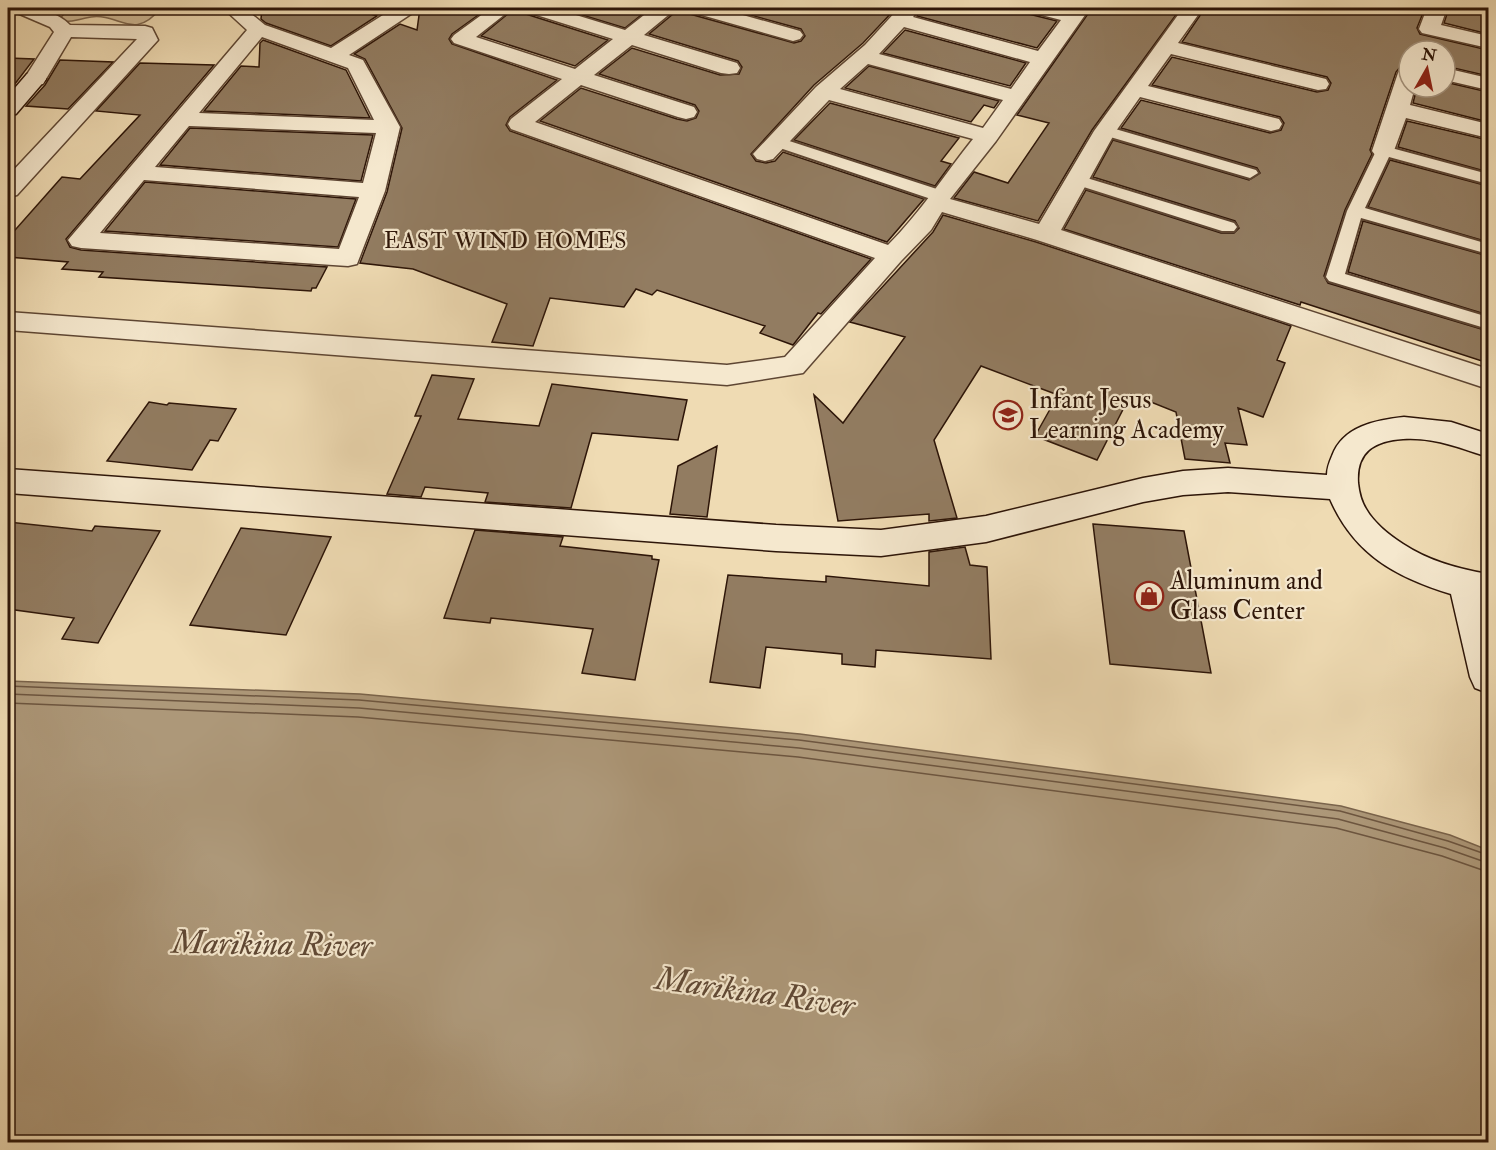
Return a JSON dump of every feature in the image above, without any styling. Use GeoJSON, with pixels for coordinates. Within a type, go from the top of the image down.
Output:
{"type":"FeatureCollection","features":[{"type":"Feature","properties":{"kind":"street"},"geometry":{"type":"LineString","coordinates":[[8,190],[148,40],[145,32],[64,31],[57,23],[22,8]]}},
{"type":"Feature","properties":{"kind":"street"},"geometry":{"type":"LineString","coordinates":[[233,8],[258,29],[356,64],[389,127],[373,191],[348,258],[81,240],[258,29]]}},
{"type":"Feature","properties":{"kind":"street"},"geometry":{"type":"LineString","coordinates":[[333,56],[403,8]]}},
{"type":"Feature","properties":{"kind":"street"},"geometry":{"type":"LineString","coordinates":[[503,8],[461,39],[686,112]]}},
{"type":"Feature","properties":{"kind":"street"},"geometry":{"type":"LineString","coordinates":[[534,8],[729,68]]}},
{"type":"Feature","properties":{"kind":"street"},"geometry":{"type":"LineString","coordinates":[[665,8],[519,124],[892,255]]}},
{"type":"Feature","properties":{"kind":"street"},"geometry":{"type":"LineString","coordinates":[[698,8],[793,34]]}},
{"type":"Feature","properties":{"kind":"street"},"geometry":{"type":"LineString","coordinates":[[8,321],[727,375],[793,366],[892,255],[922,225],[1076,12],[1036,8]]}},
{"type":"Feature","properties":{"kind":"street"},"geometry":{"type":"LineString","coordinates":[[1046,234],[1105,130],[1193,8]]}},
{"type":"Feature","properties":{"kind":"street"},"geometry":{"type":"LineString","coordinates":[[1437,8],[1429,29],[1488,42]]}},
{"type":"Feature","properties":{"kind":"street"},"geometry":{"type":"LineString","coordinates":[[771,148],[904,13],[1043,59]]}},
{"type":"Feature","properties":{"kind":"street"},"geometry":{"type":"LineString","coordinates":[[8,109],[34,79],[64,31]]}},
{"type":"Feature","properties":{"kind":"street"},"geometry":{"type":"LineString","coordinates":[[1165,46],[1318,84]]}},
{"type":"Feature","properties":{"kind":"street"},"geometry":{"type":"LineString","coordinates":[[864,56],[1016,97]]}},
{"type":"Feature","properties":{"kind":"street"},"geometry":{"type":"LineString","coordinates":[[8,75],[34,79]]}},
{"type":"Feature","properties":{"kind":"street"},"geometry":{"type":"LineString","coordinates":[[1457,77],[1488,84]]}},
{"type":"Feature","properties":{"kind":"street"},"geometry":{"type":"LineString","coordinates":[[1134,89],[1271,124]]}},
{"type":"Feature","properties":{"kind":"street"},"geometry":{"type":"LineString","coordinates":[[824,92],[988,136]]}},
{"type":"Feature","properties":{"kind":"street"},"geometry":{"type":"LineString","coordinates":[[1384,151],[1400,99]]}},
{"type":"Feature","properties":{"kind":"street"},"geometry":{"type":"LineString","coordinates":[[1397,109],[1488,131]]}},
{"type":"Feature","properties":{"kind":"street"},"geometry":{"type":"LineString","coordinates":[[182,119],[389,127]]}},
{"type":"Feature","properties":{"kind":"street"},"geometry":{"type":"LineString","coordinates":[[139,173],[373,191]]}},
{"type":"Feature","properties":{"kind":"street"},"geometry":{"type":"LineString","coordinates":[[938,200],[1488,379]]}},
{"type":"Feature","properties":{"kind":"street"},"geometry":{"type":"LineString","coordinates":[[1488,446],[1454,433],[1427,428],[1401,427],[1379,431],[1361,440],[1348,453],[1342,469],[1342,488],[1349,508],[1363,528],[1383,547],[1408,565],[1437,578],[1478,587],[1488,677]]}},
{"type":"Feature","properties":{"kind":"street"},"geometry":{"type":"LineString","coordinates":[[8,481],[776,538],[881,543],[986,530],[1143,490],[1183,483],[1228,480],[1268,481],[1342,488]]}},
{"type":"Feature","properties":{"kind":"lane"},"geometry":{"type":"LineString","coordinates":[[1105,130],[1251,173]]}},
{"type":"Feature","properties":{"kind":"lane"},"geometry":{"type":"LineString","coordinates":[[771,148],[938,200]]}},
{"type":"Feature","properties":{"kind":"lane"},"geometry":{"type":"LineString","coordinates":[[1488,179],[1384,151],[1355,212],[1335,277],[1488,322]]}},
{"type":"Feature","properties":{"kind":"lane"},"geometry":{"type":"LineString","coordinates":[[1077,180],[1228,227]]}},
{"type":"Feature","properties":{"kind":"lane"},"geometry":{"type":"LineString","coordinates":[[1355,212],[1488,249]]}},
{"type":"Feature","properties":{"kind":"shaded area"},"geometry":{"type":"Polygon","coordinates":[[[69,8],[161,8],[151,18],[134,25],[101,17],[58,21],[69,8]]]}},
{"type":"Feature","properties":{"kind":"water","name":"Marikina River"},"geometry":{"type":"Polygon","coordinates":[[[8,681],[360,694],[800,734],[1341,806],[1450,835],[1488,850],[1488,1142],[8,1142],[8,681]]]}},
{"type":"Feature","properties":{"kind":"building"},"geometry":{"type":"Polygon","coordinates":[[[262,8],[352,8],[377,16],[331,46],[266,23],[261,19],[262,8]]]}},
{"type":"Feature","properties":{"kind":"building"},"geometry":{"type":"Polygon","coordinates":[[[420,8],[488,8],[452,34],[449,39],[452,44],[557,80],[510,117],[506,125],[510,131],[871,259],[821,314],[818,313],[793,345],[760,333],[765,326],[657,290],[652,295],[636,289],[624,307],[550,298],[533,346],[492,342],[507,304],[413,269],[360,263],[387,192],[402,128],[365,59],[354,54],[400,24],[417,30],[420,8]]]}},
{"type":"Feature","properties":{"kind":"building"},"geometry":{"type":"Polygon","coordinates":[[[515,8],[522,8],[526,14],[608,40],[575,66],[481,36],[515,8]]]}},
{"type":"Feature","properties":{"kind":"building"},"geometry":{"type":"Polygon","coordinates":[[[559,8],[650,8],[625,28],[559,8]]]}},
{"type":"Feature","properties":{"kind":"building"},"geometry":{"type":"Polygon","coordinates":[[[677,8],[686,8],[690,14],[794,43],[801,41],[805,36],[801,29],[725,8],[896,8],[863,43],[814,85],[751,154],[756,161],[766,163],[775,161],[783,152],[924,199],[887,242],[540,121],[581,88],[677,119],[687,121],[696,118],[699,111],[695,105],[599,74],[632,48],[720,75],[739,74],[742,67],[738,61],[649,34],[677,8]]]}},
{"type":"Feature","properties":{"kind":"building"},"geometry":{"type":"Polygon","coordinates":[[[922,8],[1025,8],[1029,14],[1057,21],[1037,48],[917,16],[922,8]]]}},
{"type":"Feature","properties":{"kind":"building"},"geometry":{"type":"Polygon","coordinates":[[[1092,8],[1181,8],[1092,130],[1038,221],[954,198],[974,172],[1008,183],[1049,123],[1017,115],[1092,8]]]}},
{"type":"Feature","properties":{"kind":"building"},"geometry":{"type":"Polygon","coordinates":[[[1205,8],[1425,8],[1417,28],[1420,34],[1441,39],[1397,39],[1397,71],[1370,150],[1372,154],[1345,210],[1324,276],[1328,283],[1488,331],[1488,363],[1301,302],[1300,305],[1064,229],[1086,190],[1221,233],[1234,233],[1239,228],[1235,221],[1093,177],[1113,140],[1249,180],[1260,173],[1257,168],[1121,128],[1141,100],[1270,133],[1281,130],[1284,123],[1280,117],[1152,85],[1172,57],[1317,92],[1328,90],[1331,83],[1327,77],[1182,42],[1205,8]]]}},
{"type":"Feature","properties":{"kind":"building"},"geometry":{"type":"Polygon","coordinates":[[[1449,8],[1488,8],[1488,34],[1444,23],[1449,8]]]}},
{"type":"Feature","properties":{"kind":"building"},"geometry":{"type":"Polygon","coordinates":[[[905,30],[1026,63],[1010,86],[883,53],[905,30]]]}},
{"type":"Feature","properties":{"kind":"building"},"geometry":{"type":"Polygon","coordinates":[[[263,40],[346,70],[370,118],[204,111],[241,66],[259,67],[260,43],[263,40]]]}},
{"type":"Feature","properties":{"kind":"building"},"geometry":{"type":"Polygon","coordinates":[[[1457,43],[1488,50],[1488,76],[1457,69],[1457,43]]]}},
{"type":"Feature","properties":{"kind":"building"},"geometry":{"type":"Polygon","coordinates":[[[8,58],[34,59],[8,93],[8,58]]]}},
{"type":"Feature","properties":{"kind":"building"},"geometry":{"type":"Polygon","coordinates":[[[60,60],[113,62],[68,109],[26,106],[45,85],[60,60]]]}},
{"type":"Feature","properties":{"kind":"building"},"geometry":{"type":"Polygon","coordinates":[[[140,63],[214,65],[66,239],[70,247],[81,250],[327,267],[316,288],[312,288],[311,291],[99,277],[103,272],[62,269],[68,262],[8,257],[8,238],[62,177],[80,179],[140,115],[96,111],[140,63]]]}},
{"type":"Feature","properties":{"kind":"building"},"geometry":{"type":"Polygon","coordinates":[[[869,66],[999,101],[994,108],[984,105],[971,122],[845,88],[869,66]]]}},
{"type":"Feature","properties":{"kind":"building"},"geometry":{"type":"Polygon","coordinates":[[[1457,85],[1488,92],[1488,122],[1413,103],[1414,99],[1457,99],[1457,85]]]}},
{"type":"Feature","properties":{"kind":"building"},"geometry":{"type":"Polygon","coordinates":[[[830,103],[959,138],[941,161],[951,164],[935,186],[794,140],[830,103]]]}},
{"type":"Feature","properties":{"kind":"building"},"geometry":{"type":"Polygon","coordinates":[[[1407,121],[1488,140],[1488,172],[1398,147],[1407,121]]]}},
{"type":"Feature","properties":{"kind":"building"},"geometry":{"type":"Polygon","coordinates":[[[190,128],[373,135],[361,181],[160,165],[190,128]]]}},
{"type":"Feature","properties":{"kind":"building"},"geometry":{"type":"Polygon","coordinates":[[[1390,160],[1488,186],[1488,242],[1368,207],[1390,160]]]}},
{"type":"Feature","properties":{"kind":"building"},"geometry":{"type":"Polygon","coordinates":[[[145,182],[356,199],[338,247],[105,231],[145,182]]]}},
{"type":"Feature","properties":{"kind":"building"},"geometry":{"type":"Polygon","coordinates":[[[943,215],[1036,242],[1291,326],[1277,360],[1285,363],[1263,417],[1238,408],[1247,445],[1225,443],[1230,463],[1185,459],[1176,412],[1131,394],[1097,460],[1035,436],[1058,395],[981,366],[934,440],[957,518],[929,521],[929,514],[838,521],[814,395],[843,423],[905,337],[850,322],[933,232],[943,215]]]}},
{"type":"Feature","properties":{"kind":"building"},"geometry":{"type":"Polygon","coordinates":[[[1363,221],[1488,256],[1488,315],[1348,272],[1363,221]]]}},
{"type":"Feature","properties":{"kind":"building"},"geometry":{"type":"Polygon","coordinates":[[[432,375],[474,379],[458,419],[539,426],[552,384],[687,400],[678,440],[592,433],[571,508],[485,502],[488,493],[425,487],[421,497],[387,494],[421,416],[415,416],[432,375]]]}},
{"type":"Feature","properties":{"kind":"building"},"geometry":{"type":"Polygon","coordinates":[[[149,402],[236,409],[218,441],[210,440],[192,470],[107,461],[149,402]]]}},
{"type":"Feature","properties":{"kind":"building"},"geometry":{"type":"Polygon","coordinates":[[[717,446],[707,517],[670,514],[678,466],[717,446]]]}},
{"type":"Feature","properties":{"kind":"building"},"geometry":{"type":"Polygon","coordinates":[[[8,522],[92,531],[95,526],[160,531],[98,643],[62,639],[74,618],[8,609],[8,522]]]}},
{"type":"Feature","properties":{"kind":"building","name":"Aluminum and Glass Center"},"geometry":{"type":"Polygon","coordinates":[[[1093,524],[1184,531],[1211,673],[1110,664],[1093,524]]]}},
{"type":"Feature","properties":{"kind":"building"},"geometry":{"type":"Polygon","coordinates":[[[241,528],[331,537],[286,635],[190,625],[241,528]]]}},
{"type":"Feature","properties":{"kind":"building"},"geometry":{"type":"Polygon","coordinates":[[[475,530],[563,537],[560,546],[652,556],[652,559],[659,560],[635,680],[582,673],[593,629],[491,618],[490,623],[444,618],[475,530]]]}},
{"type":"Feature","properties":{"kind":"building"},"geometry":{"type":"Polygon","coordinates":[[[965,547],[970,565],[987,567],[991,659],[876,650],[875,667],[842,664],[842,654],[766,647],[760,688],[710,682],[728,575],[826,582],[826,576],[929,586],[929,552],[965,547]]]}},
{"type":"Feature","properties":{"kind":"place","name":"Infant Jesus Learning Academy"},"geometry":{"type":"Point","coordinates":[1008,415]}},
{"type":"Feature","properties":{"kind":"place","name":"Aluminum and Glass Center"},"geometry":{"type":"Point","coordinates":[1149,596]}},
{"type":"Feature","properties":{"kind":"district","name":"EAST WIND HOMES"},"geometry":{"type":"Point","coordinates":[506,241]}}]}
